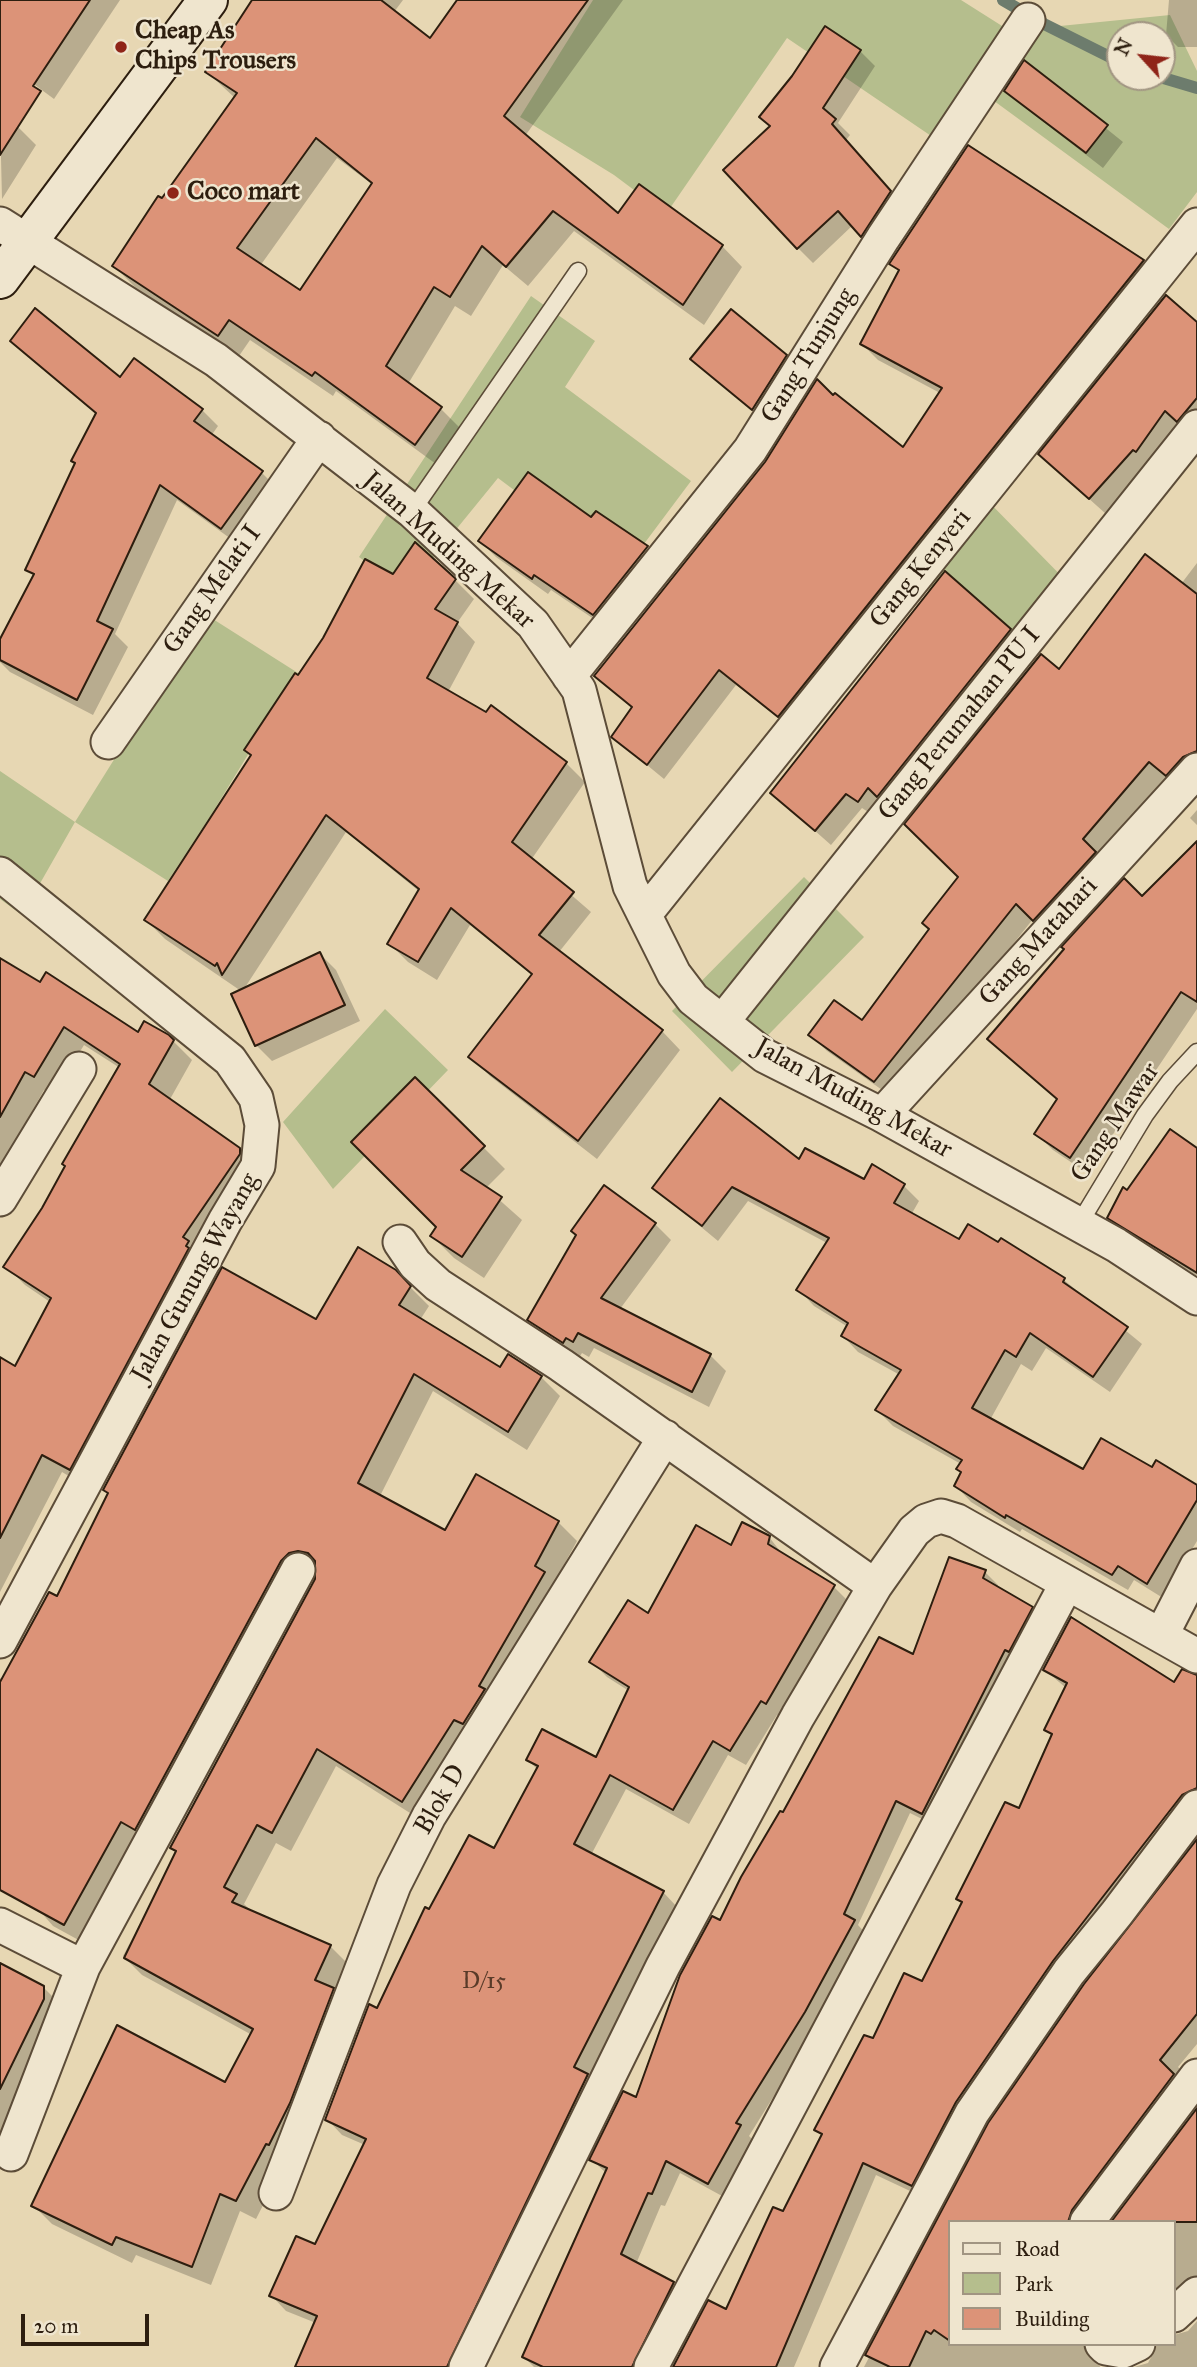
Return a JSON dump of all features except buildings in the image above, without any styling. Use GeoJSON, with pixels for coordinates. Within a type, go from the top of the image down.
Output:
{"type":"FeatureCollection","features":[{"type":"Feature","properties":{"kind":"main road"},"geometry":{"type":"LineString","coordinates":[[0,279],[14,232],[208,0]]}},
{"type":"Feature","properties":{"kind":"street","name":"Gang Tunjung"},"geometry":{"type":"LineString","coordinates":[[569,676],[750,450],[891,227],[1028,20]]}},
{"type":"Feature","properties":{"kind":"street","name":"Gang Kenyeri"},"geometry":{"type":"LineString","coordinates":[[645,914],[1197,225]]}},
{"type":"Feature","properties":{"kind":"street","name":"Jalan Muding Mekar"},"geometry":{"type":"LineString","coordinates":[[14,232],[216,360],[412,511],[533,624],[579,690],[630,886],[674,974],[693,999],[765,1056],[882,1115],[1079,1224],[1197,1297]]}},
{"type":"Feature","properties":{"kind":"street","name":"Gang Perumahan PU I"},"geometry":{"type":"LineString","coordinates":[[722,1022],[1197,427]]}},
{"type":"Feature","properties":{"kind":"street","name":"Gang Melati I"},"geometry":{"type":"LineString","coordinates":[[108,742],[318,438]]}},
{"type":"Feature","properties":{"kind":"street","name":"Gang Matahari"},"geometry":{"type":"LineString","coordinates":[[882,1115],[1197,769]]}},
{"type":"Feature","properties":{"kind":"street","name":"Jalan Gunung Wayang"},"geometry":{"type":"LineString","coordinates":[[0,874],[230,1060],[256,1098],[262,1125],[258,1166],[219,1233],[0,1641]]}},
{"type":"Feature","properties":{"kind":"street"},"geometry":{"type":"LineString","coordinates":[[0,1199],[79,1069]]}},
{"type":"Feature","properties":{"kind":"street"},"geometry":{"type":"LineString","coordinates":[[400,1242],[415,1264],[438,1285],[665,1437],[874,1586]]}},
{"type":"Feature","properties":{"kind":"street","name":"Blok D"},"geometry":{"type":"LineString","coordinates":[[276,2193],[394,1885],[429,1816],[665,1437]]}},
{"type":"Feature","properties":{"kind":"street"},"geometry":{"type":"LineString","coordinates":[[466,2367],[663,1966],[798,1716],[874,1586],[914,1531],[926,1521],[941,1516],[957,1521],[1066,1585],[1162,1634],[1197,1656]]}},
{"type":"Feature","properties":{"kind":"street"},"geometry":{"type":"LineString","coordinates":[[1162,1634],[1197,1566]]}},
{"type":"Feature","properties":{"kind":"street"},"geometry":{"type":"LineString","coordinates":[[11,2154],[83,1967],[298,1570]]}},
{"type":"Feature","properties":{"kind":"street"},"geometry":{"type":"LineString","coordinates":[[651,2367],[1066,1585]]}},
{"type":"Feature","properties":{"kind":"street"},"geometry":{"type":"LineString","coordinates":[[837,2367],[972,2113],[1069,1972],[1197,1807]]}},
{"type":"Feature","properties":{"kind":"street"},"geometry":{"type":"LineString","coordinates":[[0,1925],[83,1967]]}},
{"type":"Feature","properties":{"kind":"street"},"geometry":{"type":"LineString","coordinates":[[1089,2220],[1197,2076]]}},
{"type":"Feature","properties":{"kind":"street"},"geometry":{"type":"LineString","coordinates":[[1176,2313],[1197,2294]]}},
{"type":"Feature","properties":{"kind":"street"},"geometry":{"type":"LineString","coordinates":[[1108,2346],[1123,2351],[1134,2346]]}},
{"type":"Feature","properties":{"kind":"lane"},"geometry":{"type":"LineString","coordinates":[[412,511],[578,271]]}},
{"type":"Feature","properties":{"kind":"lane","name":"Gang Mawar"},"geometry":{"type":"LineString","coordinates":[[1079,1224],[1145,1115],[1170,1081],[1197,1052]]}},
{"type":"Feature","properties":{"kind":"green space"},"geometry":{"type":"Polygon","coordinates":[[[593,0],[961,0],[1010,31],[1106,21],[1106,91],[1176,91],[1176,27],[1197,71],[1197,192],[1169,229],[975,87],[940,142],[787,38],[666,214],[614,175],[520,117],[593,0]]]}},
{"type":"Feature","properties":{"kind":"green space"},"geometry":{"type":"Polygon","coordinates":[[[1170,15],[1173,21],[1110,21],[1170,15]]]}},
{"type":"Feature","properties":{"kind":"green space"},"geometry":{"type":"Polygon","coordinates":[[[531,296],[595,341],[565,387],[691,481],[623,572],[498,478],[406,591],[359,557],[531,296]]]}},
{"type":"Feature","properties":{"kind":"green space"},"geometry":{"type":"Polygon","coordinates":[[[980,493],[1079,594],[1005,657],[923,584],[980,493]]]}},
{"type":"Feature","properties":{"kind":"green space"},"geometry":{"type":"Polygon","coordinates":[[[205,614],[298,673],[168,881],[75,822],[205,614]]]}},
{"type":"Feature","properties":{"kind":"green space"},"geometry":{"type":"Polygon","coordinates":[[[0,771],[75,822],[22,915],[0,899],[0,771]]]}},
{"type":"Feature","properties":{"kind":"green space"},"geometry":{"type":"Polygon","coordinates":[[[804,877],[864,937],[732,1072],[672,1011],[804,877]]]}},
{"type":"Feature","properties":{"kind":"green space"},"geometry":{"type":"Polygon","coordinates":[[[385,1009],[448,1070],[333,1189],[283,1122],[385,1009]]]}},
{"type":"Feature","properties":{"kind":"waterway"},"geometry":{"type":"LineString","coordinates":[[1003,0],[1106,55]]}},
{"type":"Feature","properties":{"kind":"waterway"},"geometry":{"type":"LineString","coordinates":[[1176,82],[1197,88]]}},
{"type":"Feature","properties":{"kind":"place","name":"Cheap As Chips Trousers"},"geometry":{"type":"Point","coordinates":[121,47]}},
{"type":"Feature","properties":{"kind":"place","name":"Coco mart"},"geometry":{"type":"Point","coordinates":[173,193]}}]}
